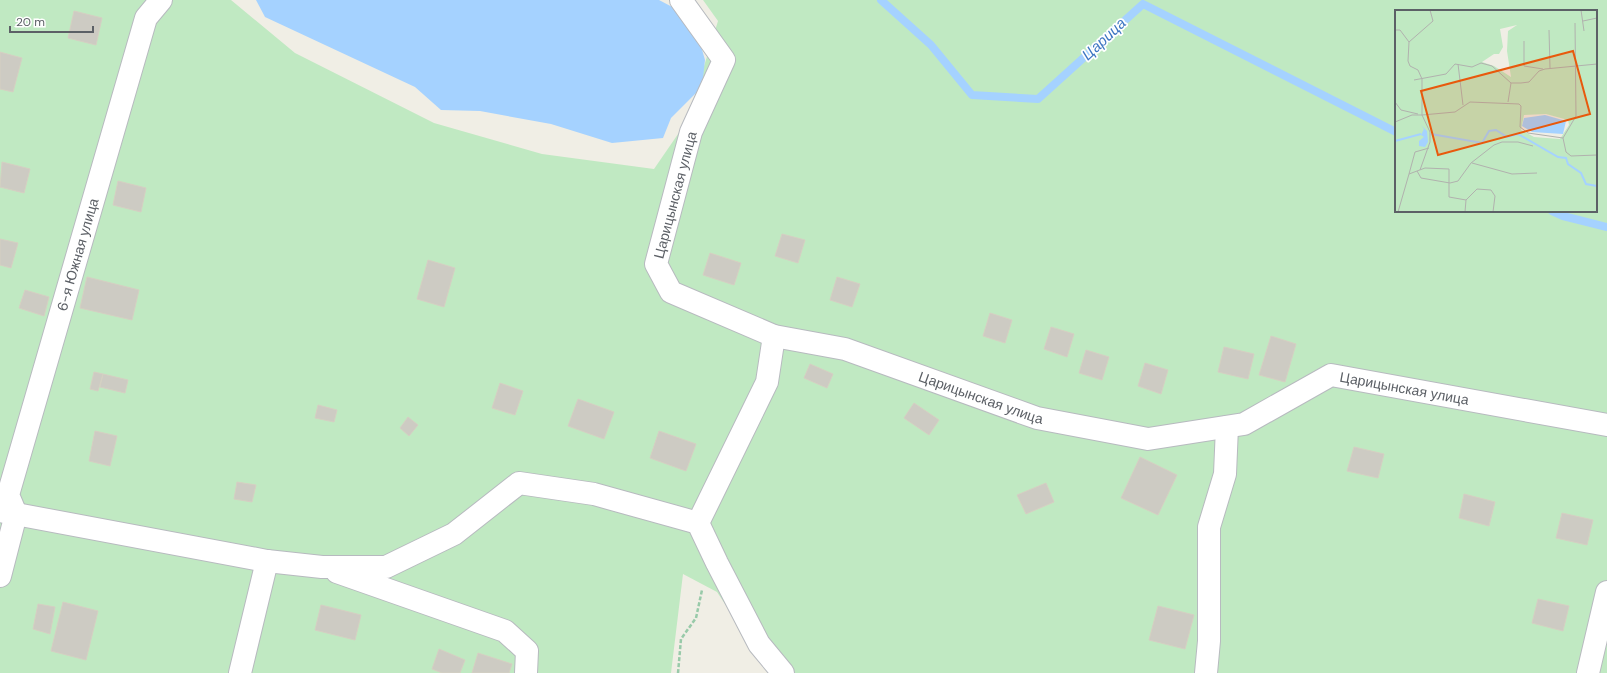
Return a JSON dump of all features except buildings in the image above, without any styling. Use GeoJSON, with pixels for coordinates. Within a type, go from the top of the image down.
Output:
{"type":"FeatureCollection","features":[{"type":"Feature","properties":{"kind":"street","name":"6-я Южная улица"},"geometry":{"type":"LineString","coordinates":[[8,513],[8,495],[146,18],[161,0]]}},
{"type":"Feature","properties":{"kind":"street","name":"Царицынская улица"},"geometry":{"type":"LineString","coordinates":[[681,0],[724,60],[691,132],[656,264],[671,292],[774,336],[845,349],[1037,418],[1148,439],[1244,424],[1331,375],[1607,425]]}},
{"type":"Feature","properties":{"kind":"street"},"geometry":{"type":"LineString","coordinates":[[698,523],[767,382],[774,336]]}},
{"type":"Feature","properties":{"kind":"street"},"geometry":{"type":"LineString","coordinates":[[1206,673],[1209,641],[1209,527],[1225,474],[1227,426]]}},
{"type":"Feature","properties":{"kind":"street"},"geometry":{"type":"LineString","coordinates":[[0,576],[8,513],[267,560],[322,567],[386,567],[454,534],[519,483],[594,494],[698,523],[759,644],[783,673]]}},
{"type":"Feature","properties":{"kind":"street"},"geometry":{"type":"LineString","coordinates":[[240,673],[267,560]]}},
{"type":"Feature","properties":{"kind":"street"},"geometry":{"type":"LineString","coordinates":[[322,567],[505,631],[527,651],[526,673]]}},
{"type":"Feature","properties":{"kind":"street"},"geometry":{"type":"LineString","coordinates":[[1588,673],[1607,592]]}},
{"type":"Feature","properties":{"kind":"path"},"geometry":{"type":"LineString","coordinates":[[678,673],[681,639],[696,618],[701,591],[717,563]]}},
{"type":"Feature","properties":{"kind":"green space"},"geometry":{"type":"Polygon","coordinates":[[[0,0],[231,0],[295,53],[434,123],[542,154],[654,169],[687,121],[718,21],[703,0],[1607,0],[1607,673],[771,673],[717,592],[683,574],[671,673],[0,673],[0,0]]]}},
{"type":"Feature","properties":{"kind":"water"},"geometry":{"type":"Polygon","coordinates":[[[256,0],[659,0],[678,10],[697,32],[705,60],[702,87],[671,118],[663,138],[612,143],[551,124],[480,111],[441,110],[415,87],[265,17],[256,0]]]}},
{"type":"Feature","properties":{"kind":"waterway","name":"Царица"},"geometry":{"type":"LineString","coordinates":[[881,0],[931,45],[972,95],[1038,99],[1143,4],[1395,131]]}},
{"type":"Feature","properties":{"kind":"waterway","name":"Царица"},"geometry":{"type":"LineString","coordinates":[[1554,212],[1563,216],[1607,227]]}}]}
